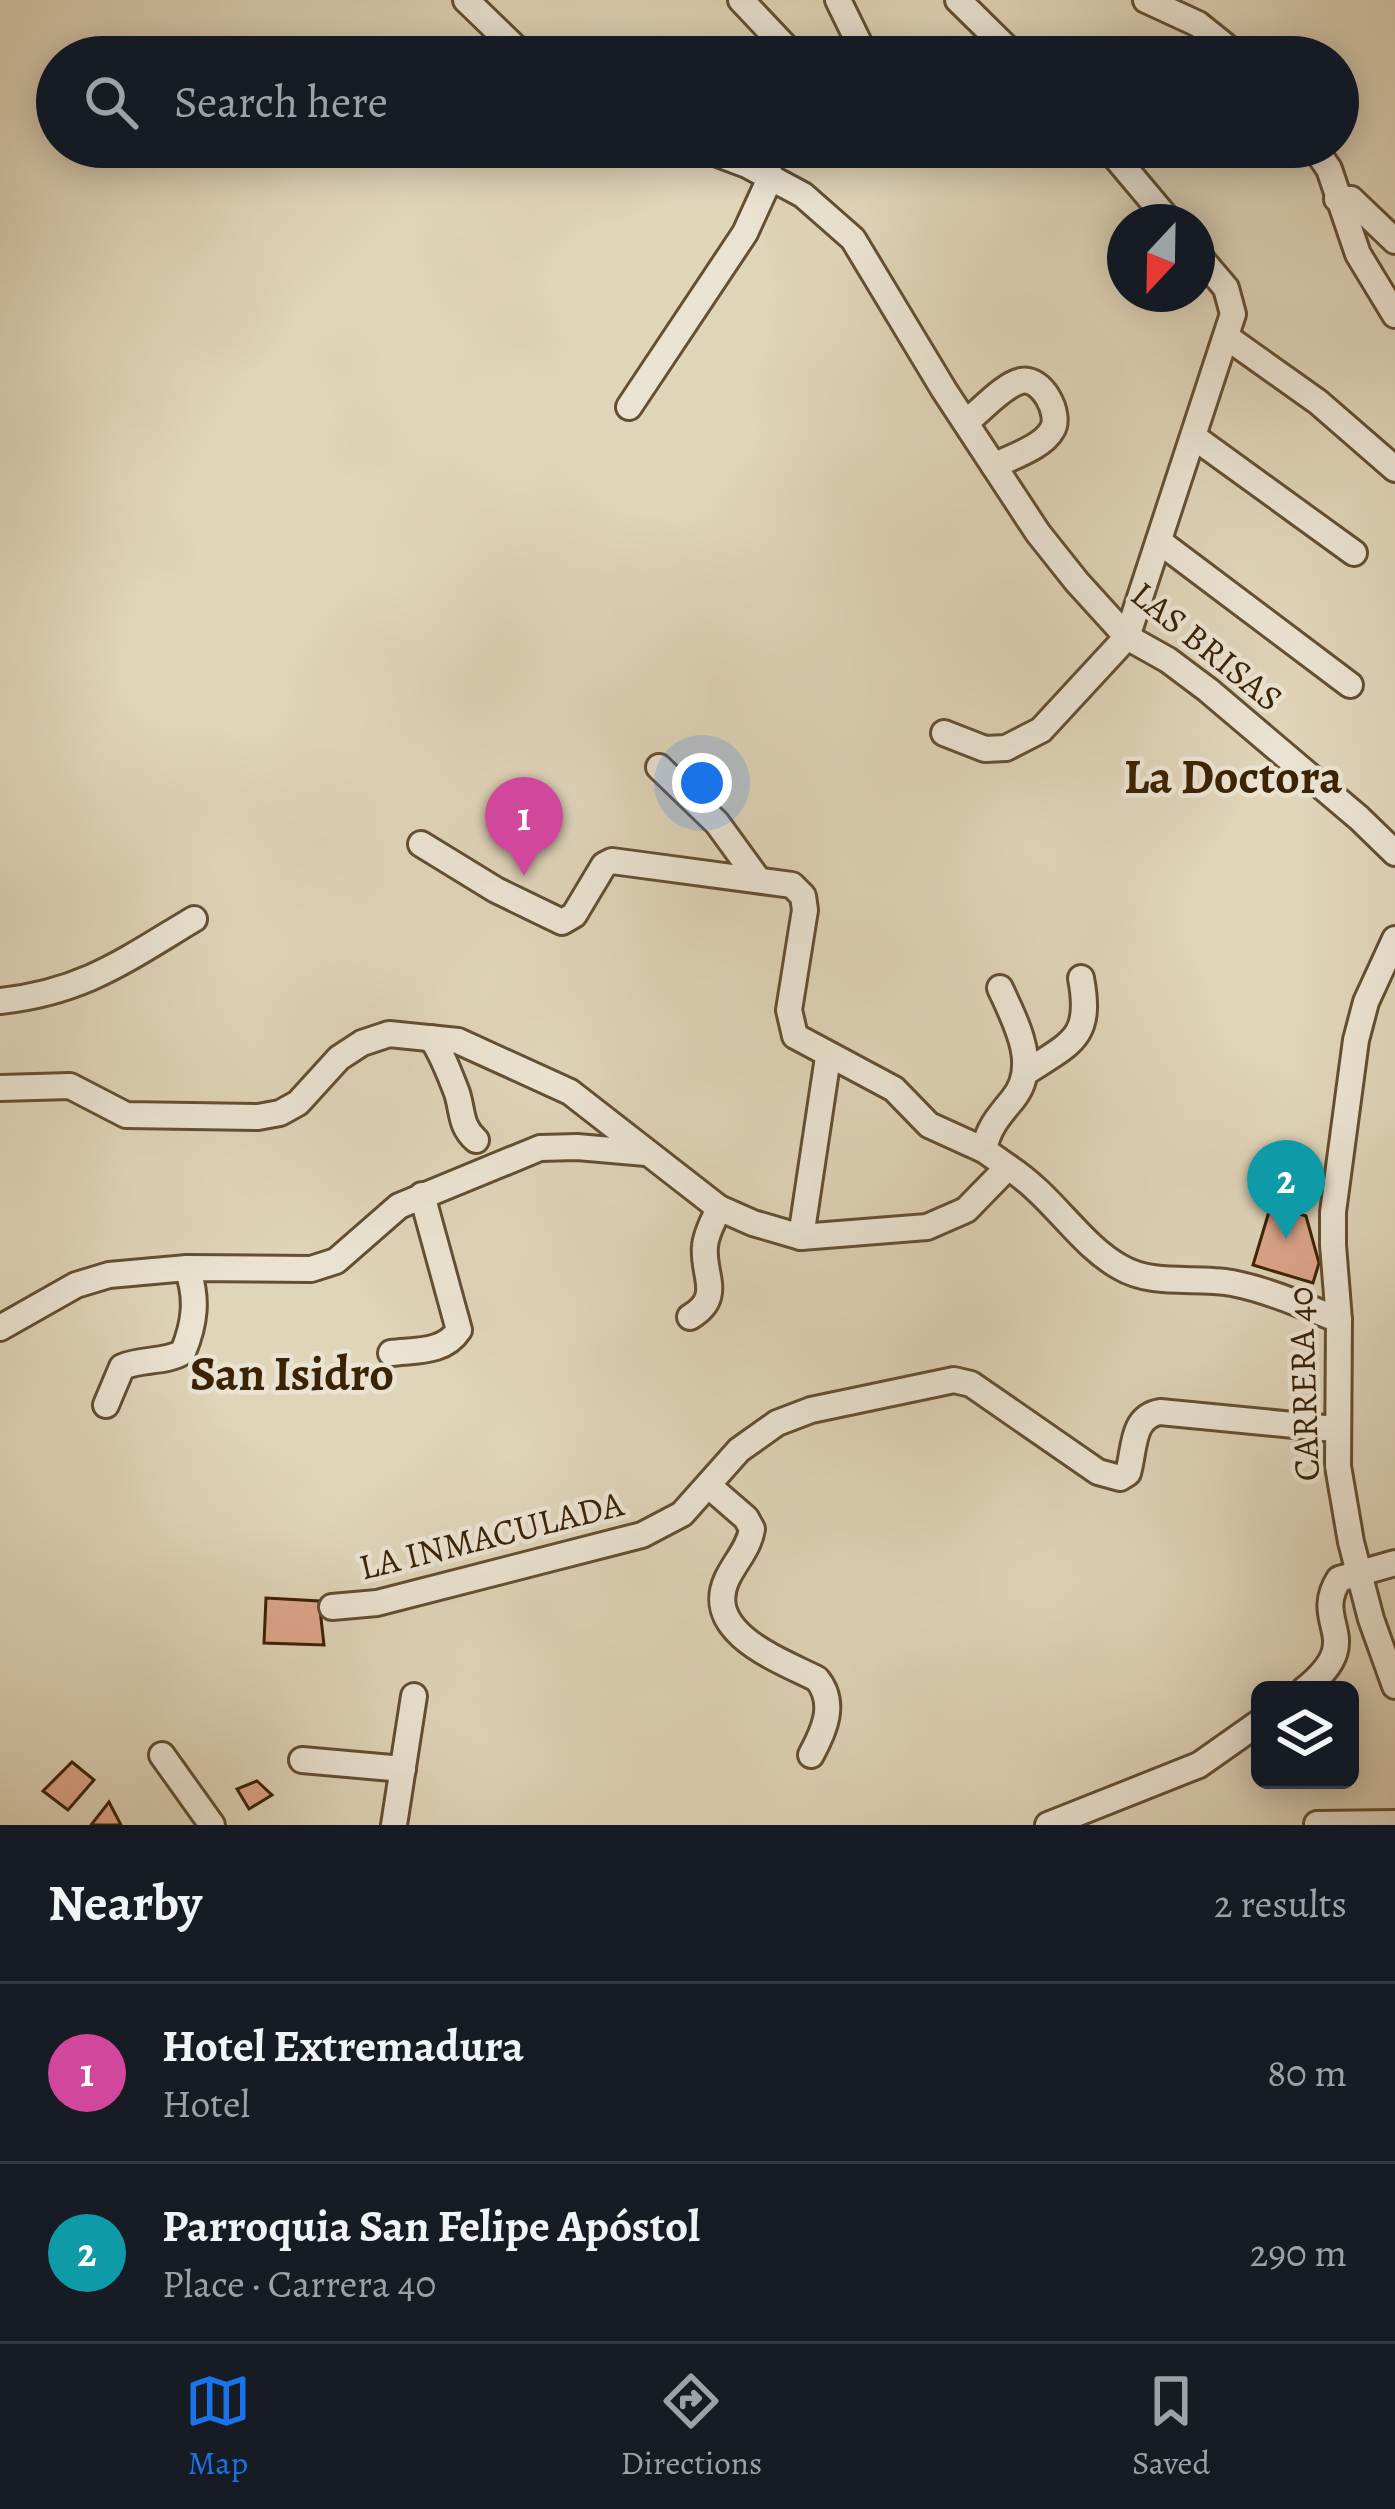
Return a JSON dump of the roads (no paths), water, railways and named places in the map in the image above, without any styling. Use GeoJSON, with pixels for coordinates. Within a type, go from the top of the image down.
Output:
{"type":"FeatureCollection","features":[{"type":"Feature","properties":{"kind":"street"},"geometry":{"type":"LineString","coordinates":[[466,0],[503,36]]}},
{"type":"Feature","properties":{"kind":"street"},"geometry":{"type":"LineString","coordinates":[[741,0],[775,36]]}},
{"type":"Feature","properties":{"kind":"street"},"geometry":{"type":"LineString","coordinates":[[838,0],[856,36]]}},
{"type":"Feature","properties":{"kind":"street"},"geometry":{"type":"LineString","coordinates":[[958,0],[995,36]]}},
{"type":"Feature","properties":{"kind":"street"},"geometry":{"type":"LineString","coordinates":[[1146,0],[1212,36]]}},
{"type":"Feature","properties":{"kind":"street","name":"LAS BRISAS"},"geometry":{"type":"LineString","coordinates":[[751,168],[803,195],[853,239],[1038,533],[1127,637],[1168,659],[1208,690],[1395,853]]}},
{"type":"Feature","properties":{"kind":"street"},"geometry":{"type":"LineString","coordinates":[[1125,168],[1155,204]]}},
{"type":"Feature","properties":{"kind":"street"},"geometry":{"type":"LineString","coordinates":[[1327,168],[1358,254],[1395,315]]}},
{"type":"Feature","properties":{"kind":"street"},"geometry":{"type":"LineString","coordinates":[[629,407],[745,233],[771,176]]}},
{"type":"Feature","properties":{"kind":"street"},"geometry":{"type":"LineString","coordinates":[[1337,199],[1351,200],[1395,241]]}},
{"type":"Feature","properties":{"kind":"street"},"geometry":{"type":"LineString","coordinates":[[944,733],[985,748],[1006,748],[1041,730],[1127,637],[1228,338],[1232,300],[1215,278]]}},
{"type":"Feature","properties":{"kind":"street"},"geometry":{"type":"LineString","coordinates":[[1228,338],[1318,403],[1395,469]]}},
{"type":"Feature","properties":{"kind":"street"},"geometry":{"type":"LineString","coordinates":[[966,422],[1018,381],[1030,381],[1041,390],[1056,413],[1049,436],[994,466]]}},
{"type":"Feature","properties":{"kind":"street"},"geometry":{"type":"LineString","coordinates":[[1194,437],[1354,554]]}},
{"type":"Feature","properties":{"kind":"street"},"geometry":{"type":"LineString","coordinates":[[1160,542],[1350,686]]}},
{"type":"Feature","properties":{"kind":"street"},"geometry":{"type":"LineString","coordinates":[[658,767],[717,823],[757,878]]}},
{"type":"Feature","properties":{"kind":"street"},"geometry":{"type":"LineString","coordinates":[[421,844],[509,897],[562,922],[574,915],[604,865],[612,861],[792,885],[803,896],[805,910],[790,1024],[806,1045],[894,1089],[928,1125],[984,1150],[1008,1167],[1047,1196],[1091,1245],[1119,1267],[1162,1279],[1235,1283],[1339,1320]]}},
{"type":"Feature","properties":{"kind":"street"},"geometry":{"type":"LineString","coordinates":[[0,1001],[56,993],[84,982],[194,919]]}},
{"type":"Feature","properties":{"kind":"street","name":"CARRERA 40"},"geometry":{"type":"LineString","coordinates":[[1395,939],[1366,1002],[1356,1040],[1333,1212],[1339,1320],[1335,1429],[1343,1500],[1385,1665],[1395,1686]]}},
{"type":"Feature","properties":{"kind":"street"},"geometry":{"type":"LineString","coordinates":[[1028,1071],[1070,1044],[1081,1028],[1087,1010],[1082,978]]}},
{"type":"Feature","properties":{"kind":"street"},"geometry":{"type":"LineString","coordinates":[[984,1150],[987,1134],[1026,1081],[1028,1071],[1022,1040],[1000,988]]}},
{"type":"Feature","properties":{"kind":"street"},"geometry":{"type":"LineString","coordinates":[[0,1088],[70,1087],[126,1115],[257,1118],[298,1103],[339,1058],[362,1043],[388,1034],[458,1041],[570,1092],[718,1208],[801,1237],[927,1227],[966,1210],[1008,1167]]}},
{"type":"Feature","properties":{"kind":"street"},"geometry":{"type":"LineString","coordinates":[[431,1038],[458,1096],[464,1126],[476,1140]]}},
{"type":"Feature","properties":{"kind":"street"},"geometry":{"type":"LineString","coordinates":[[801,1237],[828,1057]]}},
{"type":"Feature","properties":{"kind":"street"},"geometry":{"type":"LineString","coordinates":[[0,1328],[109,1275],[187,1268],[311,1269],[336,1261],[399,1206],[540,1148],[651,1154]]}},
{"type":"Feature","properties":{"kind":"street"},"geometry":{"type":"LineString","coordinates":[[392,1353],[436,1348],[451,1342],[459,1330],[422,1195]]}},
{"type":"Feature","properties":{"kind":"street"},"geometry":{"type":"LineString","coordinates":[[690,1317],[709,1300],[712,1284],[704,1250],[718,1208]]}},
{"type":"Feature","properties":{"kind":"street"},"geometry":{"type":"LineString","coordinates":[[106,1405],[122,1366],[144,1358],[171,1360],[184,1352],[196,1292],[187,1268]]}},
{"type":"Feature","properties":{"kind":"street","name":"LA INMACULADA"},"geometry":{"type":"LineString","coordinates":[[332,1607],[377,1603],[642,1535],[682,1514],[739,1450],[777,1423],[811,1410],[954,1381],[970,1384],[1098,1472],[1120,1478],[1128,1473],[1138,1424],[1160,1412],[1335,1429]]}},
{"type":"Feature","properties":{"kind":"street"},"geometry":{"type":"LineString","coordinates":[[709,1486],[752,1529],[725,1582],[722,1598],[738,1636],[817,1679],[825,1689],[827,1720],[811,1755]]}},
{"type":"Feature","properties":{"kind":"street"},"geometry":{"type":"LineString","coordinates":[[1313,1681],[1334,1660],[1337,1641],[1330,1601],[1339,1579],[1395,1563]]}},
{"type":"Feature","properties":{"kind":"street"},"geometry":{"type":"LineString","coordinates":[[394,1825],[414,1696]]}},
{"type":"Feature","properties":{"kind":"street"},"geometry":{"type":"LineString","coordinates":[[1048,1825],[1199,1765],[1251,1728]]}},
{"type":"Feature","properties":{"kind":"street"},"geometry":{"type":"LineString","coordinates":[[162,1755],[212,1825]]}},
{"type":"Feature","properties":{"kind":"street"},"geometry":{"type":"LineString","coordinates":[[302,1760],[403,1769]]}},
{"type":"Feature","properties":{"kind":"street"},"geometry":{"type":"LineString","coordinates":[[1316,1824],[1395,1823]]}},
{"type":"Feature","properties":{"kind":"place","name":"Hotel Extremadura"},"geometry":{"type":"Point","coordinates":[524,876]}},
{"type":"Feature","properties":{"kind":"place","name":"Parroquia San Felipe Apóstol"},"geometry":{"type":"Point","coordinates":[1286,1239]}},
{"type":"Feature","properties":{"kind":"district","name":"La Doctora"},"geometry":{"type":"Point","coordinates":[1233,777]}},
{"type":"Feature","properties":{"kind":"district","name":"San Isidro"},"geometry":{"type":"Point","coordinates":[292,1374]}}]}
